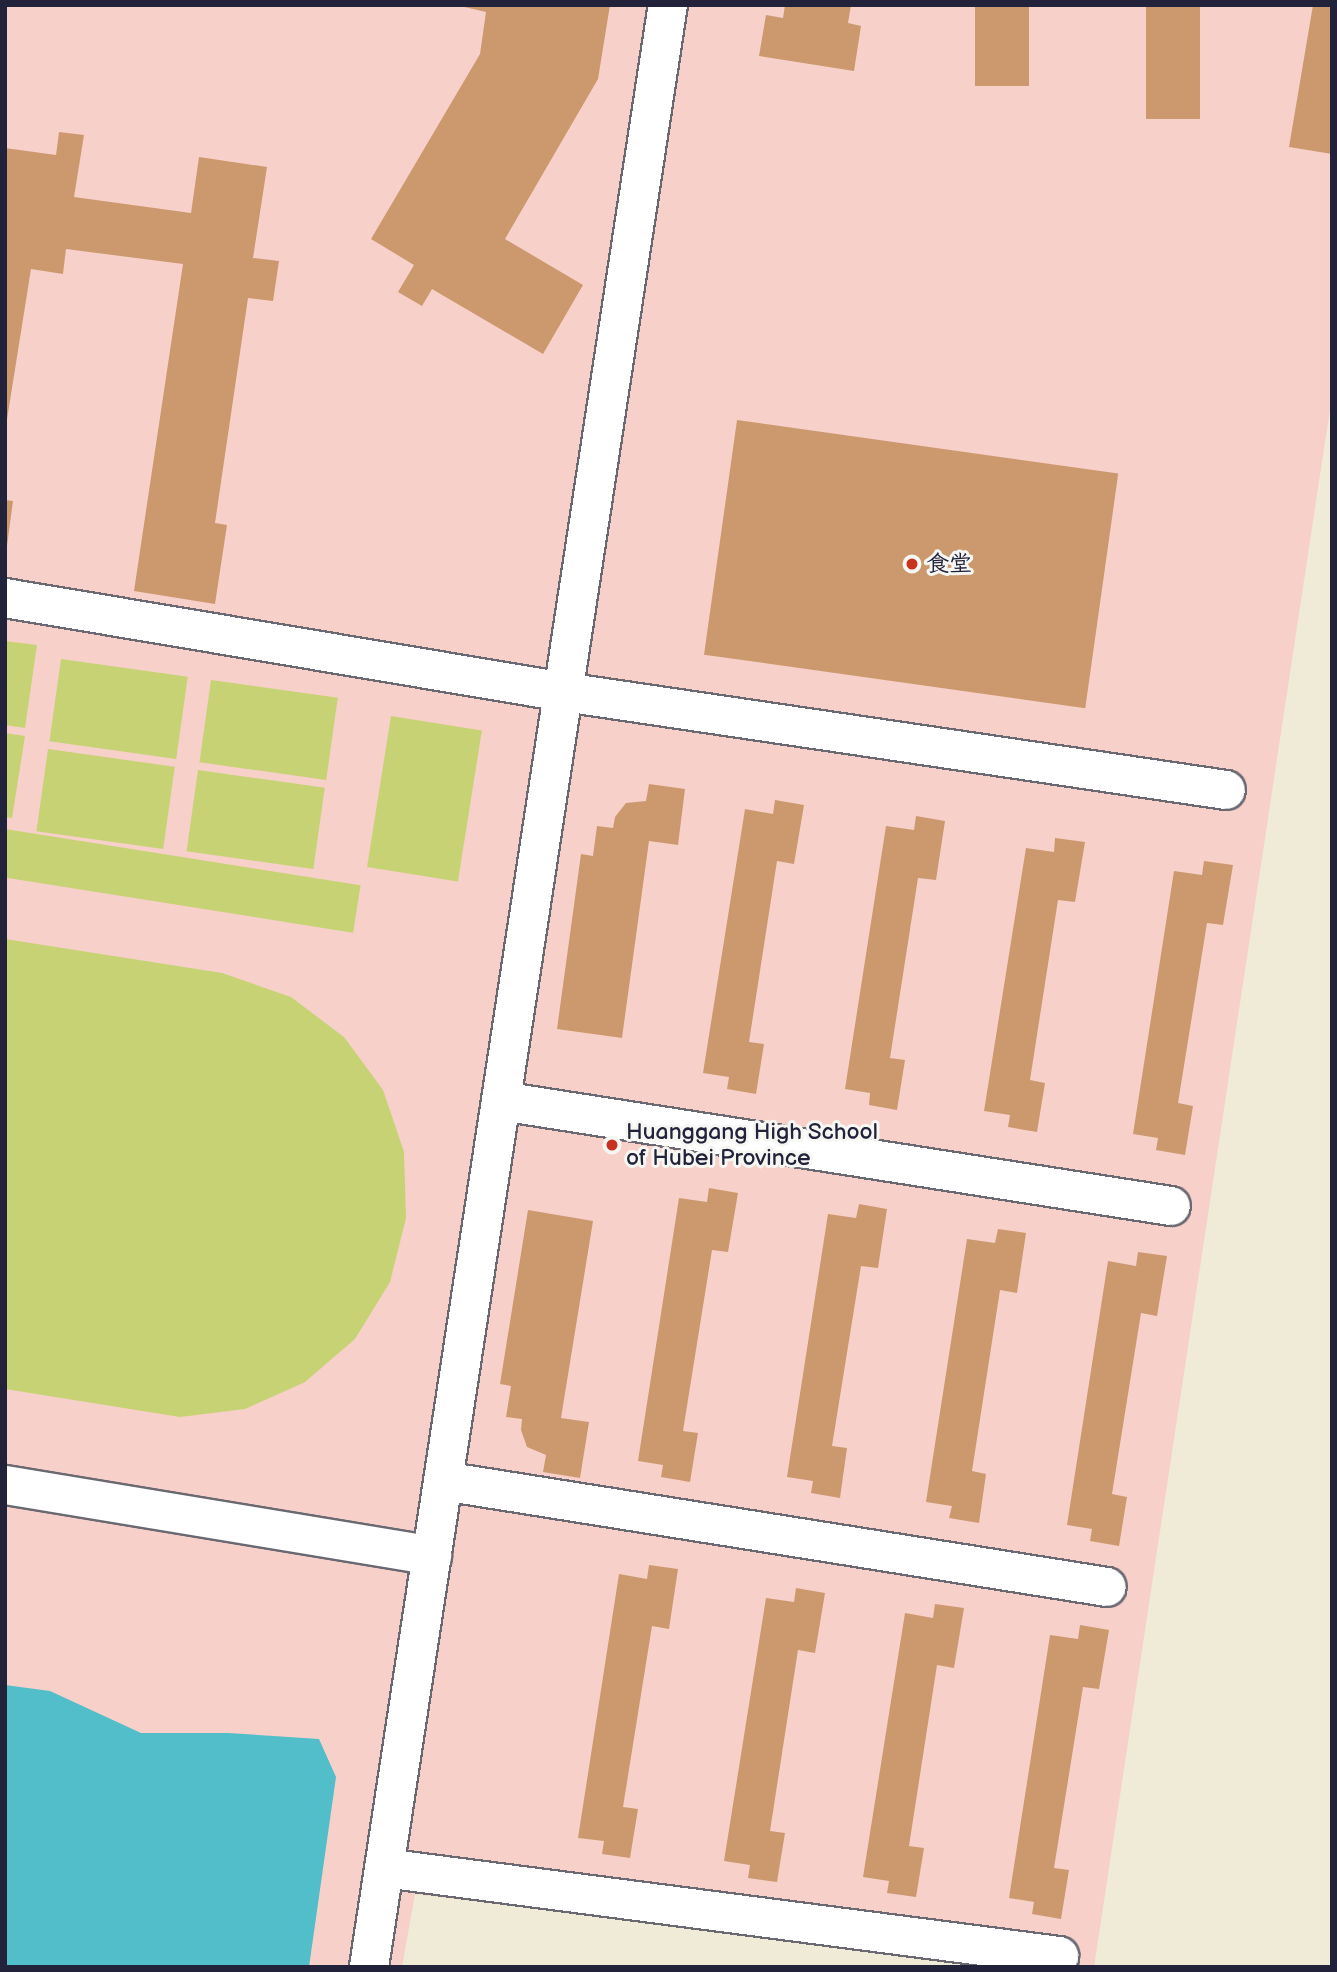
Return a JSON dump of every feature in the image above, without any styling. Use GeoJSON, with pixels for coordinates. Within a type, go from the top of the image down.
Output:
{"type":"FeatureCollection","features":[{"type":"Feature","properties":{"kind":"lane"},"geometry":{"type":"LineString","coordinates":[[369,1967],[668,5]]}},
{"type":"Feature","properties":{"kind":"lane"},"geometry":{"type":"LineString","coordinates":[[5,598],[564,692],[1226,790]]}},
{"type":"Feature","properties":{"kind":"lane"},"geometry":{"type":"LineString","coordinates":[[501,1101],[1171,1206]]}},
{"type":"Feature","properties":{"kind":"lane"},"geometry":{"type":"LineString","coordinates":[[443,1482],[1107,1587]]}},
{"type":"Feature","properties":{"kind":"lane"},"geometry":{"type":"LineString","coordinates":[[5,1485],[432,1556]]}},
{"type":"Feature","properties":{"kind":"lane"},"geometry":{"type":"LineString","coordinates":[[384,1868],[1059,1956]]}},
{"type":"Feature","properties":{"kind":"shaded area","name":"Huanggang High School of Hubei Province"},"geometry":{"type":"Polygon","coordinates":[[[5,5],[1332,5],[1332,396],[1094,1967],[1010,1967],[415,1894],[402,1967],[5,1967],[5,5]]]}},
{"type":"Feature","properties":{"kind":"green space"},"geometry":{"type":"Polygon","coordinates":[[[5,641],[37,645],[25,728],[5,725],[5,641]]]}},
{"type":"Feature","properties":{"kind":"green space"},"geometry":{"type":"Polygon","coordinates":[[[61,659],[188,677],[176,759],[49,741],[61,659]]]}},
{"type":"Feature","properties":{"kind":"green space"},"geometry":{"type":"Polygon","coordinates":[[[211,680],[338,698],[326,780],[199,762],[211,680]]]}},
{"type":"Feature","properties":{"kind":"green space"},"geometry":{"type":"Polygon","coordinates":[[[391,716],[482,730],[458,882],[367,867],[391,716]]]}},
{"type":"Feature","properties":{"kind":"green space"},"geometry":{"type":"Polygon","coordinates":[[[5,733],[25,736],[12,818],[5,817],[5,733]]]}},
{"type":"Feature","properties":{"kind":"green space"},"geometry":{"type":"Polygon","coordinates":[[[48,749],[175,767],[163,849],[36,831],[48,749]]]}},
{"type":"Feature","properties":{"kind":"green space"},"geometry":{"type":"Polygon","coordinates":[[[198,770],[325,788],[313,869],[187,851],[198,770]]]}},
{"type":"Feature","properties":{"kind":"green space"},"geometry":{"type":"Polygon","coordinates":[[[5,829],[361,885],[353,933],[5,878],[5,829]]]}},
{"type":"Feature","properties":{"kind":"green space"},"geometry":{"type":"Polygon","coordinates":[[[5,939],[222,973],[291,997],[344,1037],[383,1090],[404,1152],[406,1218],[390,1282],[355,1339],[305,1382],[245,1409],[180,1417],[5,1389],[5,939]]]}},
{"type":"Feature","properties":{"kind":"water"},"geometry":{"type":"Polygon","coordinates":[[[5,1685],[50,1691],[141,1733],[228,1733],[319,1739],[336,1777],[309,1967],[5,1967],[5,1685]]]}},
{"type":"Feature","properties":{"kind":"building"},"geometry":{"type":"Polygon","coordinates":[[[456,5],[610,5],[598,79],[505,239],[583,285],[543,354],[432,289],[422,306],[398,292],[414,265],[371,239],[480,54],[486,12],[456,5]]]}},
{"type":"Feature","properties":{"kind":"building"},"geometry":{"type":"Polygon","coordinates":[[[785,5],[851,5],[848,23],[861,26],[854,71],[759,56],[766,15],[783,18],[785,5]]]}},
{"type":"Feature","properties":{"kind":"building"},"geometry":{"type":"Polygon","coordinates":[[[975,5],[1029,5],[1029,86],[975,86],[975,5]]]}},
{"type":"Feature","properties":{"kind":"building"},"geometry":{"type":"Polygon","coordinates":[[[1146,5],[1200,5],[1200,119],[1146,119],[1146,5]]]}},
{"type":"Feature","properties":{"kind":"building"},"geometry":{"type":"Polygon","coordinates":[[[1313,5],[1332,5],[1332,154],[1289,147],[1313,5]]]}},
{"type":"Feature","properties":{"kind":"building"},"geometry":{"type":"Polygon","coordinates":[[[59,132],[84,135],[74,197],[191,213],[199,157],[267,167],[253,258],[279,261],[273,301],[248,298],[215,523],[227,525],[215,604],[134,591],[183,264],[66,249],[63,274],[31,269],[5,432],[5,148],[56,155],[59,132]]]}},
{"type":"Feature","properties":{"kind":"building","name":"食堂"},"geometry":{"type":"Polygon","coordinates":[[[737,420],[1118,474],[1085,708],[704,655],[737,420]]]}},
{"type":"Feature","properties":{"kind":"building"},"geometry":{"type":"Polygon","coordinates":[[[5,500],[13,501],[7,546],[5,546],[5,500]]]}},
{"type":"Feature","properties":{"kind":"building"},"geometry":{"type":"Polygon","coordinates":[[[649,784],[685,789],[678,845],[649,841],[622,1038],[557,1029],[581,854],[593,856],[597,826],[613,828],[615,817],[626,803],[646,801],[649,784]]]}},
{"type":"Feature","properties":{"kind":"building"},"geometry":{"type":"Polygon","coordinates":[[[775,800],[804,805],[794,864],[777,861],[749,1042],[764,1044],[756,1094],[727,1089],[729,1077],[703,1073],[745,809],[773,814],[775,800]]]}},
{"type":"Feature","properties":{"kind":"building"},"geometry":{"type":"Polygon","coordinates":[[[916,816],[945,821],[936,880],[918,878],[890,1058],[905,1060],[897,1110],[869,1105],[870,1093],[845,1089],[886,826],[914,830],[916,816]]]}},
{"type":"Feature","properties":{"kind":"building"},"geometry":{"type":"Polygon","coordinates":[[[1055,838],[1085,842],[1075,902],[1058,900],[1030,1080],[1045,1083],[1037,1132],[1008,1127],[1010,1115],[984,1111],[1026,848],[1054,852],[1055,838]]]}},
{"type":"Feature","properties":{"kind":"building"},"geometry":{"type":"Polygon","coordinates":[[[1204,861],[1233,865],[1223,925],[1207,923],[1178,1103],[1193,1106],[1185,1155],[1156,1150],[1158,1138],[1133,1134],[1174,871],[1202,875],[1204,861]]]}},
{"type":"Feature","properties":{"kind":"building"},"geometry":{"type":"Polygon","coordinates":[[[709,1188],[738,1193],[728,1252],[712,1250],[683,1431],[698,1433],[690,1482],[661,1477],[663,1465],[638,1461],[679,1198],[707,1202],[709,1188]]]}},
{"type":"Feature","properties":{"kind":"building"},"geometry":{"type":"Polygon","coordinates":[[[859,1204],[887,1209],[878,1268],[861,1266],[832,1446],[847,1448],[840,1498],[811,1493],[813,1481],[787,1477],[828,1214],[856,1218],[859,1204]]]}},
{"type":"Feature","properties":{"kind":"building"},"geometry":{"type":"Polygon","coordinates":[[[528,1210],[593,1221],[561,1418],[589,1422],[580,1478],[543,1472],[546,1455],[527,1447],[521,1430],[522,1419],[506,1417],[511,1386],[500,1384],[528,1210]]]}},
{"type":"Feature","properties":{"kind":"building"},"geometry":{"type":"Polygon","coordinates":[[[998,1229],[1026,1233],[1017,1293],[1000,1290],[972,1471],[986,1474],[979,1523],[949,1518],[952,1506],[926,1502],[967,1239],[995,1243],[998,1229]]]}},
{"type":"Feature","properties":{"kind":"building"},"geometry":{"type":"Polygon","coordinates":[[[1138,1252],[1167,1256],[1157,1316],[1141,1313],[1112,1494],[1127,1497],[1119,1546],[1090,1541],[1092,1529],[1067,1525],[1108,1261],[1136,1266],[1138,1252]]]}},
{"type":"Feature","properties":{"kind":"building"},"geometry":{"type":"Polygon","coordinates":[[[649,1565],[678,1569],[669,1629],[652,1626],[623,1807],[638,1809],[630,1858],[602,1854],[604,1841],[578,1838],[619,1574],[647,1579],[649,1565]]]}},
{"type":"Feature","properties":{"kind":"building"},"geometry":{"type":"Polygon","coordinates":[[[796,1588],[825,1593],[815,1653],[798,1650],[770,1831],[785,1833],[777,1882],[748,1878],[750,1865],[724,1861],[766,1598],[794,1602],[796,1588]]]}},
{"type":"Feature","properties":{"kind":"building"},"geometry":{"type":"Polygon","coordinates":[[[935,1604],[964,1608],[954,1668],[937,1665],[909,1846],[924,1848],[916,1897],[887,1893],[889,1881],[863,1877],[905,1613],[933,1618],[935,1604]]]}},
{"type":"Feature","properties":{"kind":"building"},"geometry":{"type":"Polygon","coordinates":[[[1080,1625],[1109,1630],[1099,1689],[1083,1687],[1054,1868],[1069,1870],[1061,1919],[1032,1914],[1034,1902],[1009,1898],[1050,1635],[1078,1639],[1080,1625]]]}},
{"type":"Feature","properties":{"kind":"place","name":"食堂"},"geometry":{"type":"Point","coordinates":[912,564]}},
{"type":"Feature","properties":{"kind":"place","name":"Huanggang High School of Hubei Province"},"geometry":{"type":"Point","coordinates":[612,1145]}}]}
